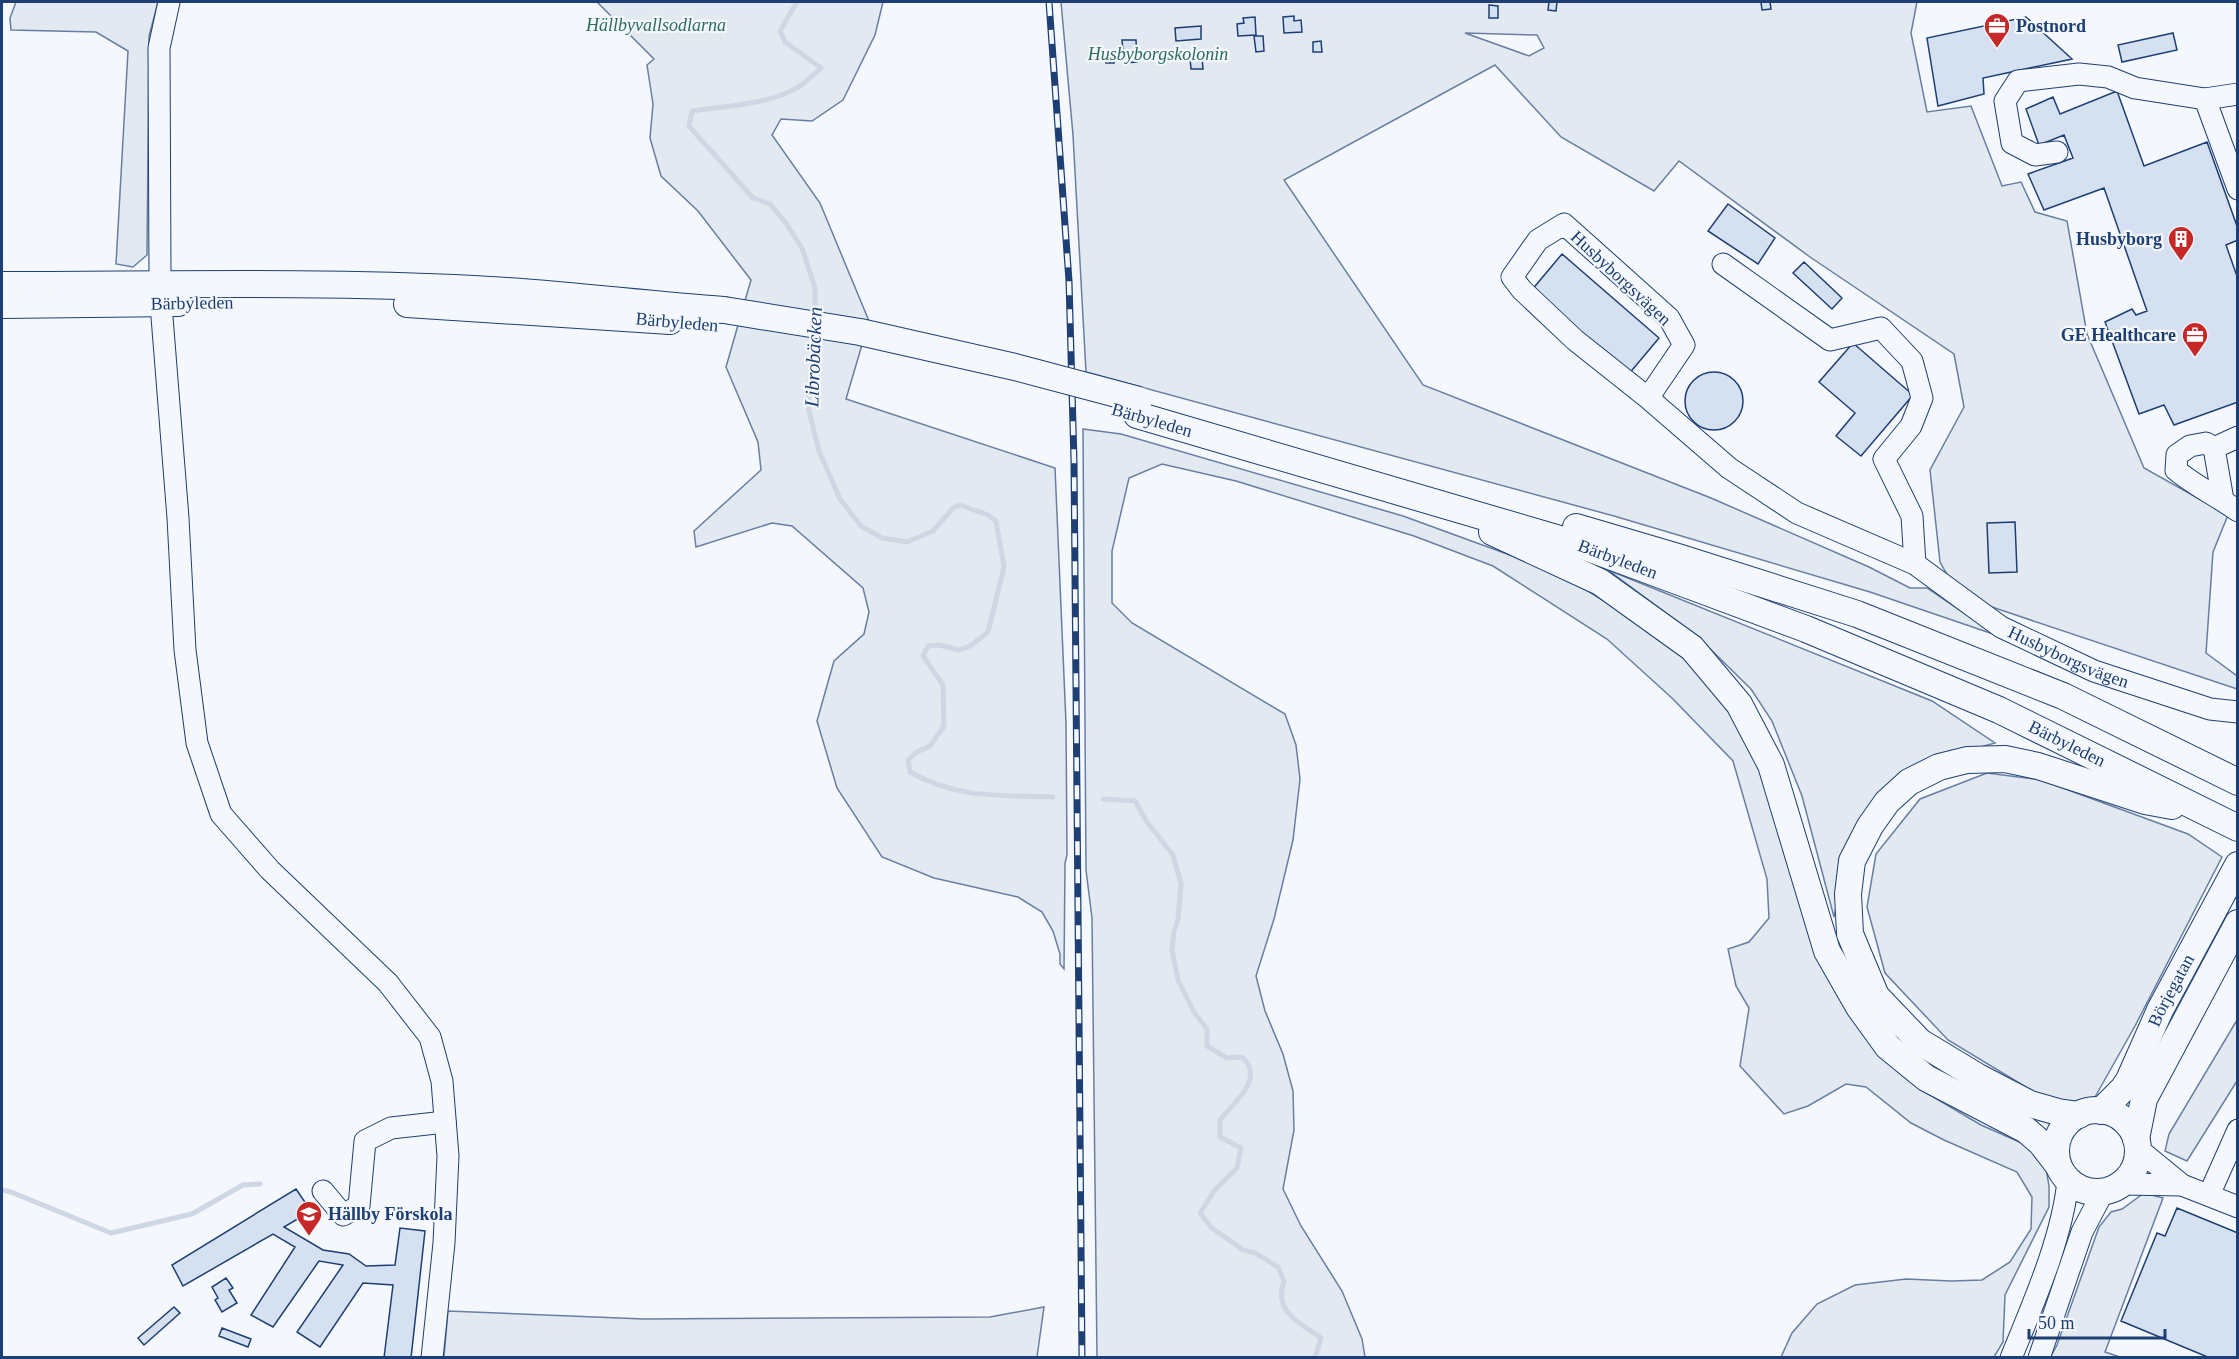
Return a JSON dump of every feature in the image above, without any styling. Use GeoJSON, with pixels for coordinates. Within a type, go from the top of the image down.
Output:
{"type":"FeatureCollection","features":[{"type":"Feature","properties":{"kind":"main road","name":"Bärbyleden"},"geometry":{"type":"LineString","coordinates":[[2,285],[473,289],[617,299],[722,318],[1138,407],[1681,558],[1857,614],[2063,696],[2232,779]]}},
{"type":"Feature","properties":{"kind":"main road","name":"Bärbyleden"},"geometry":{"type":"LineString","coordinates":[[2,305],[330,301],[722,318]]}},
{"type":"Feature","properties":{"kind":"main road","name":"Bärbyleden"},"geometry":{"type":"LineString","coordinates":[[1138,407],[1445,506],[1580,545],[1806,629],[1999,710],[2238,828]]}},
{"type":"Feature","properties":{"kind":"main road"},"geometry":{"type":"LineString","coordinates":[[1445,506],[1508,540],[1600,582],[1692,648],[1739,704],[1771,765],[1827,951],[1858,1008],[1888,1047],[1926,1078],[2026,1130],[2041,1143],[2063,1173],[2080,1189],[2091,1192],[2112,1188],[2134,1169],[2137,1144],[2131,1128],[2112,1114],[2058,1112],[2030,1104],[1978,1077],[1920,1042],[1876,996],[1850,934],[1848,894],[1852,861],[1870,826],[1887,802],[1902,788],[1939,767],[1966,760],[2005,759],[2038,766],[2145,801],[2209,814]]}},
{"type":"Feature","properties":{"kind":"main road","name":"Börjegatan"},"geometry":{"type":"LineString","coordinates":[[2090,1113],[2123,1089],[2129,1080],[2160,1010],[2238,865]]}},
{"type":"Feature","properties":{"kind":"main road","name":"Börjegatan"},"geometry":{"type":"LineString","coordinates":[[2137,1144],[2144,1099],[2238,923]]}},
{"type":"Feature","properties":{"kind":"main road"},"geometry":{"type":"LineString","coordinates":[[2063,1173],[2056,1153],[2057,1142],[2069,1122],[2090,1113]]}},
{"type":"Feature","properties":{"kind":"street"},"geometry":{"type":"LineString","coordinates":[[160,273],[159,48],[169,2]]}},
{"type":"Feature","properties":{"kind":"street"},"geometry":{"type":"LineString","coordinates":[[2057,152],[2035,155],[2012,142],[2005,101],[2018,81],[2079,74],[2108,77],[2135,88],[2205,99],[2238,93]]}},
{"type":"Feature","properties":{"kind":"street"},"geometry":{"type":"LineString","coordinates":[[2205,99],[2238,189]]}},
{"type":"Feature","properties":{"kind":"street","name":"Husbyborgsvägen"},"geometry":{"type":"LineString","coordinates":[[1648,398],[1684,345],[1669,318],[1563,224],[1538,240],[1512,277],[1522,290],[1575,340],[1648,398],[1729,468],[1797,513],[1915,564],[2001,627],[2094,671],[2210,709],[2238,712]]}},
{"type":"Feature","properties":{"kind":"street"},"geometry":{"type":"LineString","coordinates":[[1723,264],[1830,339],[1881,328],[1912,361],[1922,398],[1911,426],[1884,459],[1912,516],[1915,564]]}},
{"type":"Feature","properties":{"kind":"street"},"geometry":{"type":"LineString","coordinates":[[162,317],[178,518],[185,650],[197,743],[221,814],[270,870],[388,983],[430,1037],[442,1081],[448,1156],[444,1243],[432,1358]]}},
{"type":"Feature","properties":{"kind":"street"},"geometry":{"type":"LineString","coordinates":[[2214,448],[2238,437]]}},
{"type":"Feature","properties":{"kind":"street"},"geometry":{"type":"LineString","coordinates":[[2206,443],[2214,448],[2230,505],[2191,483],[2176,470],[2177,455],[2190,446],[2206,443]]}},
{"type":"Feature","properties":{"kind":"street"},"geometry":{"type":"LineString","coordinates":[[322,1191],[344,1215],[359,1206],[365,1142],[392,1128],[445,1122]]}},
{"type":"Feature","properties":{"kind":"street"},"geometry":{"type":"LineString","coordinates":[[2209,1195],[2237,1133]]}},
{"type":"Feature","properties":{"kind":"street"},"geometry":{"type":"LineString","coordinates":[[2137,1144],[2182,1185],[2238,1207]]}},
{"type":"Feature","properties":{"kind":"street"},"geometry":{"type":"LineString","coordinates":[[2011,1358],[2032,1306],[2066,1201],[2063,1173]]}},
{"type":"Feature","properties":{"kind":"street"},"geometry":{"type":"LineString","coordinates":[[2038,1358],[2082,1232],[2112,1188],[2182,1185]]}},
{"type":"Feature","properties":{"kind":"green space"},"geometry":{"type":"Polygon","coordinates":[[[16,2],[158,2],[149,36],[147,255],[133,267],[116,264],[128,51],[96,32],[11,30],[10,18],[16,2]]]}},
{"type":"Feature","properties":{"kind":"green space","name":"Hällbyvallsodlarna"},"geometry":{"type":"Polygon","coordinates":[[[597,2],[883,2],[875,35],[843,100],[812,121],[781,119],[772,135],[820,203],[869,321],[846,399],[1055,468],[1066,723],[1067,855],[1064,969],[1060,964],[1060,954],[1053,931],[1042,912],[1018,897],[934,878],[882,857],[837,788],[817,721],[834,661],[864,634],[869,612],[863,588],[792,526],[772,523],[696,547],[694,531],[761,470],[758,442],[726,367],[751,280],[698,211],[661,176],[650,138],[653,104],[647,65],[654,59],[597,2]]]}},
{"type":"Feature","properties":{"kind":"green space","name":"Husbyborgskolonin"},"geometry":{"type":"Polygon","coordinates":[[[1061,2],[1917,2],[1911,33],[1927,112],[1971,106],[2002,186],[2021,182],[2035,212],[2067,221],[2087,334],[2144,468],[2228,515],[2213,552],[2206,653],[2237,676],[2237,689],[1959,596],[1940,562],[1930,470],[1964,407],[1954,354],[1810,257],[1679,161],[1654,191],[1561,137],[1495,65],[1284,180],[1423,385],[1711,498],[1869,567],[1910,588],[1927,588],[1996,635],[1870,592],[1614,516],[1086,372],[1073,135],[1061,2]],[[1465,33],[1529,56],[1544,48],[1537,35],[1465,33]]]}},
{"type":"Feature","properties":{"kind":"green space"},"geometry":{"type":"Polygon","coordinates":[[[1083,429],[1121,434],[1403,516],[1518,558],[1583,588],[1690,658],[1746,736],[1887,1059],[1928,1094],[1981,1125],[2033,1148],[2044,1157],[2049,1186],[2049,1207],[2005,1295],[2003,1342],[1994,1357],[1781,1357],[1792,1333],[1817,1304],[1855,1285],[1906,1279],[1982,1280],[2010,1262],[2031,1229],[2032,1197],[2017,1172],[1911,1123],[1866,1087],[1846,1084],[1808,1106],[1784,1114],[1740,1066],[1749,1008],[1736,986],[1728,949],[1749,942],[1769,918],[1767,879],[1733,761],[1673,699],[1607,639],[1493,566],[1414,536],[1236,481],[1162,464],[1129,478],[1112,551],[1112,603],[1132,623],[1285,714],[1296,745],[1300,779],[1293,840],[1274,919],[1256,976],[1265,1011],[1283,1054],[1293,1091],[1294,1130],[1283,1189],[1301,1226],[1342,1291],[1362,1339],[1365,1357],[1097,1357],[1092,918],[1086,870],[1083,429]]]}},
{"type":"Feature","properties":{"kind":"green space"},"geometry":{"type":"Polygon","coordinates":[[[1608,570],[1932,701],[1995,743],[1919,764],[1849,844],[1834,917],[1802,796],[1772,721],[1751,689],[1697,636],[1608,570]]]}},
{"type":"Feature","properties":{"kind":"green space"},"geometry":{"type":"Polygon","coordinates":[[[1987,773],[2041,780],[2188,834],[2222,857],[2135,1026],[2095,1097],[2074,1105],[2034,1092],[1948,1040],[1885,973],[1867,907],[1876,854],[1920,799],[1987,773]]]}},
{"type":"Feature","properties":{"kind":"green space"},"geometry":{"type":"Polygon","coordinates":[[[2237,1020],[2237,1081],[2187,1161],[2165,1151],[2169,1134],[2237,1020]]]}},
{"type":"Feature","properties":{"kind":"green space"},"geometry":{"type":"Polygon","coordinates":[[[2144,1193],[2163,1198],[2105,1352],[2120,1357],[2050,1358],[2057,1345],[2099,1227],[2111,1212],[2122,1209],[2144,1193]]]}},
{"type":"Feature","properties":{"kind":"green space"},"geometry":{"type":"Polygon","coordinates":[[[1044,1307],[1037,1357],[444,1357],[448,1311],[644,1319],[990,1317],[1044,1307]]]}},
{"type":"Feature","properties":{"kind":"building"},"geometry":{"type":"Polygon","coordinates":[[[1549,2],[1557,2],[1556,11],[1548,10],[1549,2]]]}},
{"type":"Feature","properties":{"kind":"building"},"geometry":{"type":"Polygon","coordinates":[[[1761,2],[1770,2],[1771,9],[1762,10],[1761,2]]]}},
{"type":"Feature","properties":{"kind":"building"},"geometry":{"type":"Polygon","coordinates":[[[1489,5],[1498,6],[1498,18],[1489,18],[1489,5]]]}},
{"type":"Feature","properties":{"kind":"building"},"geometry":{"type":"Polygon","coordinates":[[[1294,16],[1294,21],[1301,20],[1302,32],[1284,33],[1283,17],[1294,16]]]}},
{"type":"Feature","properties":{"kind":"building"},"geometry":{"type":"Polygon","coordinates":[[[1255,17],[1256,35],[1238,36],[1237,24],[1244,23],[1243,18],[1255,17]]]}},
{"type":"Feature","properties":{"kind":"building"},"geometry":{"type":"Polygon","coordinates":[[[2026,17],[2072,59],[1983,78],[1984,94],[1938,106],[1927,38],[2026,17]]]}},
{"type":"Feature","properties":{"kind":"building"},"geometry":{"type":"Polygon","coordinates":[[[1201,26],[1201,39],[1176,41],[1175,28],[1201,26]]]}},
{"type":"Feature","properties":{"kind":"building"},"geometry":{"type":"Polygon","coordinates":[[[2173,33],[2177,50],[2122,62],[2118,45],[2173,33]]]}},
{"type":"Feature","properties":{"kind":"building"},"geometry":{"type":"Polygon","coordinates":[[[1254,36],[1263,36],[1264,51],[1256,52],[1254,36]]]}},
{"type":"Feature","properties":{"kind":"building"},"geometry":{"type":"Polygon","coordinates":[[[1122,40],[1136,40],[1137,62],[1124,63],[1122,40]]]}},
{"type":"Feature","properties":{"kind":"building"},"geometry":{"type":"Polygon","coordinates":[[[1321,41],[1322,52],[1313,52],[1313,42],[1321,41]]]}},
{"type":"Feature","properties":{"kind":"building"},"geometry":{"type":"Polygon","coordinates":[[[1105,51],[1113,51],[1114,63],[1106,63],[1105,51]]]}},
{"type":"Feature","properties":{"kind":"building"},"geometry":{"type":"Polygon","coordinates":[[[1190,58],[1202,58],[1203,69],[1191,69],[1190,58]]]}},
{"type":"Feature","properties":{"kind":"building","name":"Husbyborg"},"geometry":{"type":"Polygon","coordinates":[[[2117,91],[2144,166],[2207,142],[2238,229],[2238,240],[2226,245],[2238,279],[2238,402],[2174,425],[2164,405],[2139,414],[2105,322],[2132,309],[2136,315],[2147,311],[2104,188],[2044,210],[2028,174],[2073,158],[2064,135],[2039,145],[2026,109],[2053,97],[2060,114],[2117,91]]]}},
{"type":"Feature","properties":{"kind":"building"},"geometry":{"type":"Polygon","coordinates":[[[1728,204],[1775,238],[1758,264],[1708,231],[1728,204]]]}},
{"type":"Feature","properties":{"kind":"building"},"geometry":{"type":"Polygon","coordinates":[[[1562,254],[1659,338],[1628,375],[1531,291],[1562,254]]]}},
{"type":"Feature","properties":{"kind":"building"},"geometry":{"type":"Polygon","coordinates":[[[1804,262],[1842,298],[1832,309],[1793,273],[1804,262]]]}},
{"type":"Feature","properties":{"kind":"building"},"geometry":{"type":"Polygon","coordinates":[[[1853,343],[1913,395],[1861,456],[1836,436],[1855,413],[1819,382],[1853,343]]]}},
{"type":"Feature","properties":{"kind":"building"},"geometry":{"type":"Polygon","coordinates":[[[1708,372],[1720,372],[1735,380],[1743,395],[1743,407],[1735,422],[1720,430],[1708,430],[1693,422],[1685,407],[1685,395],[1693,380],[1708,372]]]}},
{"type":"Feature","properties":{"kind":"building"},"geometry":{"type":"Polygon","coordinates":[[[2015,522],[2017,572],[1989,573],[1987,523],[2015,522]]]}},
{"type":"Feature","properties":{"kind":"building"},"geometry":{"type":"Polygon","coordinates":[[[296,1189],[311,1211],[284,1227],[323,1250],[349,1254],[366,1266],[395,1265],[400,1228],[425,1231],[411,1358],[384,1358],[393,1285],[363,1283],[320,1347],[297,1332],[343,1265],[319,1261],[273,1327],[251,1315],[295,1247],[273,1234],[183,1286],[172,1265],[296,1189]]]}},
{"type":"Feature","properties":{"kind":"building"},"geometry":{"type":"Polygon","coordinates":[[[2177,1208],[2238,1233],[2238,1358],[2210,1358],[2121,1321],[2157,1233],[2165,1236],[2177,1208]]]}},
{"type":"Feature","properties":{"kind":"building"},"geometry":{"type":"Polygon","coordinates":[[[226,1278],[233,1288],[229,1290],[237,1303],[222,1312],[215,1300],[218,1298],[212,1287],[226,1278]]]}},
{"type":"Feature","properties":{"kind":"building"},"geometry":{"type":"Polygon","coordinates":[[[174,1307],[180,1313],[144,1345],[138,1338],[174,1307]]]}},
{"type":"Feature","properties":{"kind":"building"},"geometry":{"type":"Polygon","coordinates":[[[222,1328],[251,1339],[248,1347],[219,1336],[222,1328]]]}},
{"type":"Feature","properties":{"kind":"waterway","name":"Librobäcken"},"geometry":{"type":"LineString","coordinates":[[797,2],[780,31],[785,42],[821,68],[807,81],[779,96],[692,111],[689,126],[753,198],[770,204],[786,223],[802,248],[815,288],[815,316]]}},
{"type":"Feature","properties":{"kind":"waterway","name":"Librobäcken"},"geometry":{"type":"LineString","coordinates":[[814,331],[808,407],[819,451],[840,499],[861,526],[882,538],[907,542],[933,531],[953,508],[960,505],[988,515],[996,521],[1004,567],[988,632],[970,646],[959,650],[939,645],[928,646],[923,656],[943,685],[944,726],[930,746],[917,752],[908,760],[910,772],[928,781],[962,791],[980,794],[1053,797]]}},
{"type":"Feature","properties":{"kind":"waterway","name":"Librobäcken"},"geometry":{"type":"LineString","coordinates":[[1103,799],[1135,801],[1147,822],[1173,855],[1181,884],[1178,920],[1172,950],[1178,980],[1194,1012],[1207,1029],[1207,1046],[1227,1058],[1242,1057],[1249,1065],[1251,1074],[1245,1090],[1220,1120],[1220,1137],[1241,1148],[1237,1168],[1214,1191],[1200,1213],[1212,1228],[1243,1250],[1255,1253],[1278,1267],[1284,1281],[1282,1301],[1285,1309],[1297,1322],[1321,1338],[1315,1358]]}},
{"type":"Feature","properties":{"kind":"waterway"},"geometry":{"type":"LineString","coordinates":[[2,1190],[111,1233],[192,1214],[243,1185],[260,1184]]}},
{"type":"Feature","properties":{"kind":"railway"},"geometry":{"type":"LineString","coordinates":[[1049,2],[1069,281],[1074,462],[1082,1358]]}},
{"type":"Feature","properties":{"kind":"place","name":"Postnord"},"geometry":{"type":"Point","coordinates":[1997,49]}},
{"type":"Feature","properties":{"kind":"place","name":"Husbyborg"},"geometry":{"type":"Point","coordinates":[2181,262]}},
{"type":"Feature","properties":{"kind":"place","name":"GE Healthcare"},"geometry":{"type":"Point","coordinates":[2195,358]}},
{"type":"Feature","properties":{"kind":"place","name":"Hällby Förskola"},"geometry":{"type":"Point","coordinates":[309,1237]}}]}
